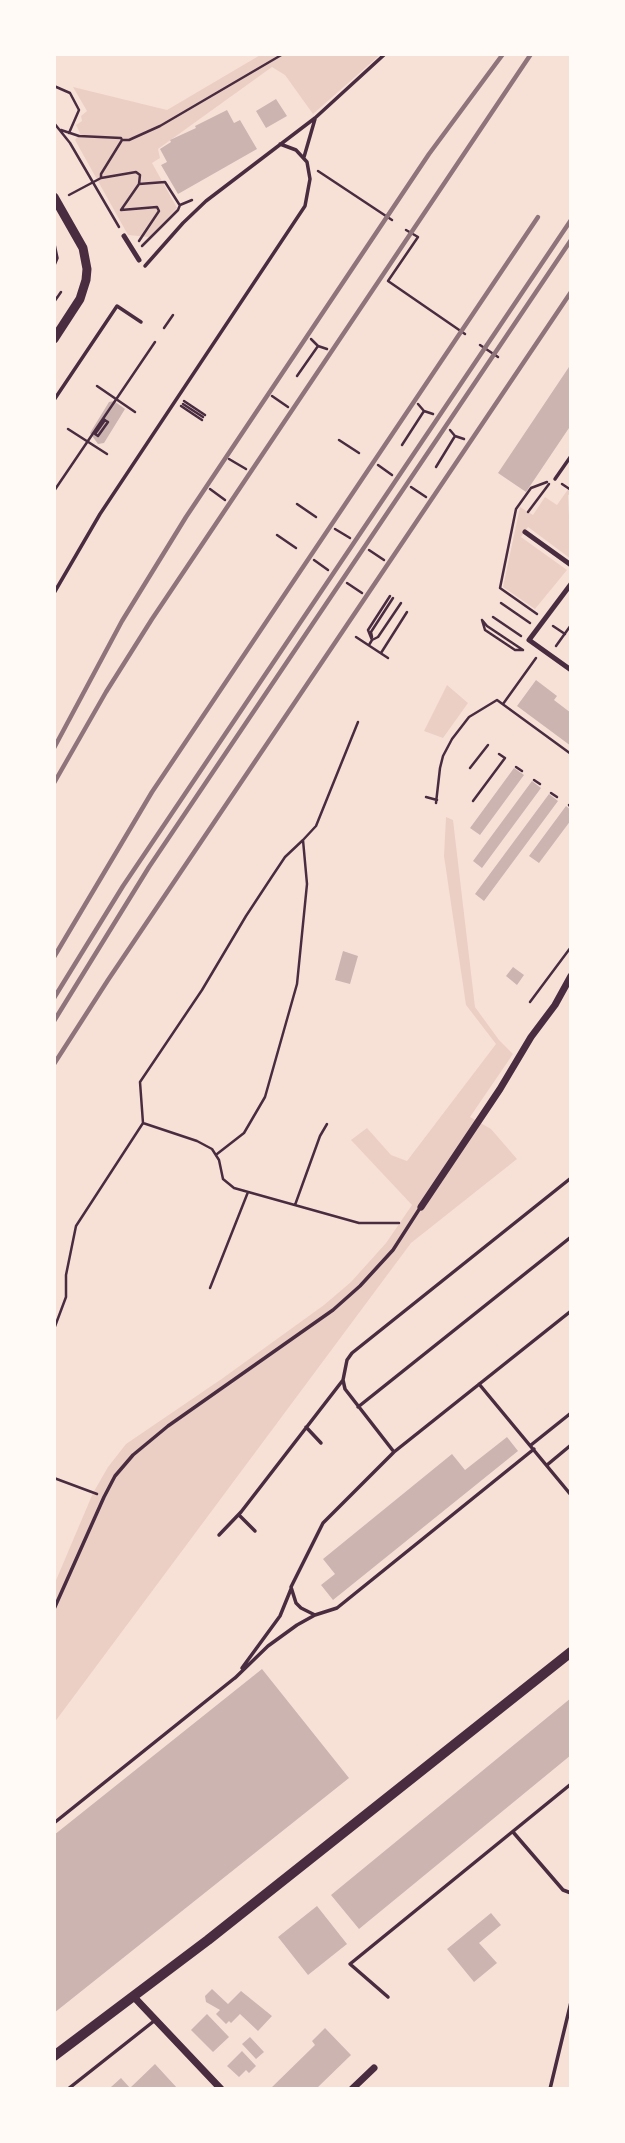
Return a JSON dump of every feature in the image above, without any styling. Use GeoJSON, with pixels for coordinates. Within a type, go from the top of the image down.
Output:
{"type":"FeatureCollection","features":[{"type":"Feature","properties":{"kind":"main road"},"geometry":{"type":"LineString","coordinates":[[54,2056],[218,1932],[571,1652]]}},
{"type":"Feature","properties":{"kind":"street"},"geometry":{"type":"LineString","coordinates":[[54,197],[83,248],[87,269],[80,299],[54,339]]}},
{"type":"Feature","properties":{"kind":"street"},"geometry":{"type":"LineString","coordinates":[[124,236],[139,260]]}},
{"type":"Feature","properties":{"kind":"street"},"geometry":{"type":"LineString","coordinates":[[524,532],[571,565]]}},
{"type":"Feature","properties":{"kind":"street"},"geometry":{"type":"LineString","coordinates":[[571,584],[529,640],[571,670]]}},
{"type":"Feature","properties":{"kind":"street"},"geometry":{"type":"LineString","coordinates":[[421,1207],[500,1089],[531,1037],[555,1005],[571,976]]}},
{"type":"Feature","properties":{"kind":"street"},"geometry":{"type":"LineString","coordinates":[[133,1996],[221,2089]]}},
{"type":"Feature","properties":{"kind":"street"},"geometry":{"type":"LineString","coordinates":[[352,2089],[374,2068]]}},
{"type":"Feature","properties":{"kind":"lane"},"geometry":{"type":"LineString","coordinates":[[145,267],[193,213],[316,118],[385,54]]}},
{"type":"Feature","properties":{"kind":"lane"},"geometry":{"type":"LineString","coordinates":[[54,593],[100,514],[300,216],[308,196],[310,179],[306,160],[316,118]]}},
{"type":"Feature","properties":{"kind":"lane"},"geometry":{"type":"LineString","coordinates":[[280,144],[296,150],[306,160]]}},
{"type":"Feature","properties":{"kind":"lane"},"geometry":{"type":"LineString","coordinates":[[54,244],[57,258],[54,265]]}},
{"type":"Feature","properties":{"kind":"lane"},"geometry":{"type":"LineString","coordinates":[[54,400],[117,306],[141,322]]}},
{"type":"Feature","properties":{"kind":"lane"},"geometry":{"type":"LineString","coordinates":[[555,479],[571,456]]}},
{"type":"Feature","properties":{"kind":"lane"},"geometry":{"type":"LineString","coordinates":[[394,1452],[345,1389],[343,1380],[347,1360],[352,1353],[571,1178]]}},
{"type":"Feature","properties":{"kind":"lane"},"geometry":{"type":"LineString","coordinates":[[54,1609],[104,1497],[133,1455],[168,1426],[333,1310],[360,1286],[393,1250],[421,1207]]}},
{"type":"Feature","properties":{"kind":"lane"},"geometry":{"type":"LineString","coordinates":[[358,1407],[571,1237]]}},
{"type":"Feature","properties":{"kind":"lane"},"geometry":{"type":"LineString","coordinates":[[235,1678],[280,1616],[323,1522],[394,1452],[571,1311]]}},
{"type":"Feature","properties":{"kind":"lane"},"geometry":{"type":"LineString","coordinates":[[219,1535],[343,1380]]}},
{"type":"Feature","properties":{"kind":"lane"},"geometry":{"type":"LineString","coordinates":[[479,1384],[571,1495]]}},
{"type":"Feature","properties":{"kind":"lane"},"geometry":{"type":"LineString","coordinates":[[54,1823],[235,1678],[268,1646],[315,1615],[337,1608],[571,1413]]}},
{"type":"Feature","properties":{"kind":"lane"},"geometry":{"type":"LineString","coordinates":[[306,1427],[321,1443]]}},
{"type":"Feature","properties":{"kind":"lane"},"geometry":{"type":"LineString","coordinates":[[547,1465],[571,1445]]}},
{"type":"Feature","properties":{"kind":"lane"},"geometry":{"type":"LineString","coordinates":[[238,1514],[254,1531]]}},
{"type":"Feature","properties":{"kind":"lane"},"geometry":{"type":"LineString","coordinates":[[291,1587],[296,1603],[315,1615]]}},
{"type":"Feature","properties":{"kind":"lane"},"geometry":{"type":"LineString","coordinates":[[388,1997],[350,1964],[571,1784]]}},
{"type":"Feature","properties":{"kind":"lane"},"geometry":{"type":"LineString","coordinates":[[512,1831],[563,1890],[571,1893]]}},
{"type":"Feature","properties":{"kind":"lane"},"geometry":{"type":"LineString","coordinates":[[550,2089],[571,2002]]}},
{"type":"Feature","properties":{"kind":"lane"},"geometry":{"type":"LineString","coordinates":[[68,2089],[154,2021]]}},
{"type":"Feature","properties":{"kind":"path"},"geometry":{"type":"LineString","coordinates":[[58,129],[79,136],[118,136],[122,140],[129,140],[160,126],[283,54]]}},
{"type":"Feature","properties":{"kind":"path"},"geometry":{"type":"LineString","coordinates":[[54,86],[70,93],[79,110],[69,133]]}},
{"type":"Feature","properties":{"kind":"path"},"geometry":{"type":"LineString","coordinates":[[54,123],[70,143],[93,182],[113,217],[121,211],[139,184],[140,174],[136,172],[101,178],[93,182],[69,195]]}},
{"type":"Feature","properties":{"kind":"path"},"geometry":{"type":"LineString","coordinates":[[101,178],[122,140]]}},
{"type":"Feature","properties":{"kind":"path"},"geometry":{"type":"LineString","coordinates":[[306,160],[392,220]]}},
{"type":"Feature","properties":{"kind":"path"},"geometry":{"type":"LineString","coordinates":[[139,184],[165,182],[180,205]]}},
{"type":"Feature","properties":{"kind":"path"},"geometry":{"type":"LineString","coordinates":[[121,211],[157,207],[159,211],[144,233]]}},
{"type":"Feature","properties":{"kind":"path"},"geometry":{"type":"LineString","coordinates":[[150,240],[167,222]]}},
{"type":"Feature","properties":{"kind":"path"},"geometry":{"type":"LineString","coordinates":[[406,230],[418,237],[388,281],[465,334]]}},
{"type":"Feature","properties":{"kind":"path"},"geometry":{"type":"LineString","coordinates":[[54,302],[61,292]]}},
{"type":"Feature","properties":{"kind":"path"},"geometry":{"type":"LineString","coordinates":[[164,328],[173,315]]}},
{"type":"Feature","properties":{"kind":"path"},"geometry":{"type":"LineString","coordinates":[[311,339],[318,346],[327,349]]}},
{"type":"Feature","properties":{"kind":"path"},"geometry":{"type":"LineString","coordinates":[[54,491],[87,441],[105,420],[155,342]]}},
{"type":"Feature","properties":{"kind":"path"},"geometry":{"type":"LineString","coordinates":[[480,345],[498,357]]}},
{"type":"Feature","properties":{"kind":"path"},"geometry":{"type":"LineString","coordinates":[[297,376],[318,346]]}},
{"type":"Feature","properties":{"kind":"path"},"geometry":{"type":"LineString","coordinates":[[97,386],[135,412]]}},
{"type":"Feature","properties":{"kind":"path"},"geometry":{"type":"LineString","coordinates":[[272,396],[288,407]]}},
{"type":"Feature","properties":{"kind":"path"},"geometry":{"type":"LineString","coordinates":[[181,403],[203,417]]}},
{"type":"Feature","properties":{"kind":"path"},"geometry":{"type":"LineString","coordinates":[[418,404],[424,411],[433,414]]}},
{"type":"Feature","properties":{"kind":"path"},"geometry":{"type":"LineString","coordinates":[[402,445],[424,411]]}},
{"type":"Feature","properties":{"kind":"path"},"geometry":{"type":"LineString","coordinates":[[68,429],[107,454]]}},
{"type":"Feature","properties":{"kind":"path"},"geometry":{"type":"LineString","coordinates":[[450,430],[455,436],[464,439]]}},
{"type":"Feature","properties":{"kind":"path"},"geometry":{"type":"LineString","coordinates":[[436,467],[455,436]]}},
{"type":"Feature","properties":{"kind":"path"},"geometry":{"type":"LineString","coordinates":[[339,440],[359,453]]}},
{"type":"Feature","properties":{"kind":"path"},"geometry":{"type":"LineString","coordinates":[[229,459],[246,469]]}},
{"type":"Feature","properties":{"kind":"path"},"geometry":{"type":"LineString","coordinates":[[378,465],[392,475]]}},
{"type":"Feature","properties":{"kind":"path"},"geometry":{"type":"LineString","coordinates":[[411,487],[426,497]]}},
{"type":"Feature","properties":{"kind":"path"},"geometry":{"type":"LineString","coordinates":[[531,488],[516,509],[499,588],[565,634]]}},
{"type":"Feature","properties":{"kind":"path"},"geometry":{"type":"LineString","coordinates":[[210,489],[225,500]]}},
{"type":"Feature","properties":{"kind":"path"},"geometry":{"type":"LineString","coordinates":[[528,512],[540,494]]}},
{"type":"Feature","properties":{"kind":"path"},"geometry":{"type":"LineString","coordinates":[[297,505],[316,517]]}},
{"type":"Feature","properties":{"kind":"path"},"geometry":{"type":"LineString","coordinates":[[335,529],[350,538]]}},
{"type":"Feature","properties":{"kind":"path"},"geometry":{"type":"LineString","coordinates":[[277,535],[296,548]]}},
{"type":"Feature","properties":{"kind":"path"},"geometry":{"type":"LineString","coordinates":[[369,550],[384,560]]}},
{"type":"Feature","properties":{"kind":"path"},"geometry":{"type":"LineString","coordinates":[[314,560],[328,570]]}},
{"type":"Feature","properties":{"kind":"path"},"geometry":{"type":"LineString","coordinates":[[347,583],[362,593]]}},
{"type":"Feature","properties":{"kind":"path"},"geometry":{"type":"LineString","coordinates":[[372,640],[371,632],[392,597]]}},
{"type":"Feature","properties":{"kind":"path"},"geometry":{"type":"LineString","coordinates":[[369,645],[379,637],[401,603]]}},
{"type":"Feature","properties":{"kind":"path"},"geometry":{"type":"LineString","coordinates":[[501,603],[538,628]]}},
{"type":"Feature","properties":{"kind":"path"},"geometry":{"type":"LineString","coordinates":[[381,653],[407,612]]}},
{"type":"Feature","properties":{"kind":"path"},"geometry":{"type":"LineString","coordinates":[[493,617],[523,637]]}},
{"type":"Feature","properties":{"kind":"path"},"geometry":{"type":"LineString","coordinates":[[482,620],[487,626],[517,647],[523,650],[515,650],[485,629],[482,620]]}},
{"type":"Feature","properties":{"kind":"path"},"geometry":{"type":"LineString","coordinates":[[550,654],[571,625]]}},
{"type":"Feature","properties":{"kind":"path"},"geometry":{"type":"LineString","coordinates":[[356,637],[388,658]]}},
{"type":"Feature","properties":{"kind":"path"},"geometry":{"type":"LineString","coordinates":[[503,704],[542,650]]}},
{"type":"Feature","properties":{"kind":"path"},"geometry":{"type":"LineString","coordinates":[[426,797],[437,801],[443,756],[457,731],[478,710],[497,700],[571,754]]}},
{"type":"Feature","properties":{"kind":"path"},"geometry":{"type":"LineString","coordinates":[[54,1329],[66,1297],[66,1275],[76,1226],[143,1123],[140,1082],[202,990],[271,878],[285,858],[316,826],[358,722]]}},
{"type":"Feature","properties":{"kind":"path"},"geometry":{"type":"LineString","coordinates":[[470,768],[488,745]]}},
{"type":"Feature","properties":{"kind":"path"},"geometry":{"type":"LineString","coordinates":[[473,801],[505,758],[499,754]]}},
{"type":"Feature","properties":{"kind":"path"},"geometry":{"type":"LineString","coordinates":[[516,767],[522,771]]}},
{"type":"Feature","properties":{"kind":"path"},"geometry":{"type":"LineString","coordinates":[[534,780],[540,784]]}},
{"type":"Feature","properties":{"kind":"path"},"geometry":{"type":"LineString","coordinates":[[551,793],[557,797]]}},
{"type":"Feature","properties":{"kind":"path"},"geometry":{"type":"LineString","coordinates":[[217,1154],[243,1133],[265,1097],[294,1000],[307,884],[303,840]]}},
{"type":"Feature","properties":{"kind":"path"},"geometry":{"type":"LineString","coordinates":[[530,1002],[571,947]]}},
{"type":"Feature","properties":{"kind":"path"},"geometry":{"type":"LineString","coordinates":[[143,1123],[197,1141],[217,1154],[226,1183],[248,1192],[359,1223],[395,1224],[412,1219]]}},
{"type":"Feature","properties":{"kind":"path"},"geometry":{"type":"LineString","coordinates":[[295,1205],[320,1136],[327,1124]]}},
{"type":"Feature","properties":{"kind":"path"},"geometry":{"type":"LineString","coordinates":[[210,1288],[248,1192]]}},
{"type":"Feature","properties":{"kind":"path"},"geometry":{"type":"LineString","coordinates":[[54,1478],[104,1497]]}},
{"type":"Feature","properties":{"kind":"shaded area"},"geometry":{"type":"Polygon","coordinates":[[[262,54],[381,54],[313,114],[285,75],[272,67],[158,149],[160,158],[152,163],[177,208],[149,237],[128,235],[75,140],[80,133],[76,125],[82,121],[81,116],[87,111],[73,87],[167,110],[262,54]]]}},
{"type":"Feature","properties":{"kind":"shaded area"},"geometry":{"type":"Polygon","coordinates":[[[571,485],[571,494],[568,495],[571,559],[528,527],[521,537],[567,570],[535,609],[503,587],[520,507],[533,515],[545,497],[557,505],[571,485]]]}},
{"type":"Feature","properties":{"kind":"shaded area"},"geometry":{"type":"Polygon","coordinates":[[[447,685],[468,703],[443,738],[424,731],[447,685]]]}},
{"type":"Feature","properties":{"kind":"shaded area"},"geometry":{"type":"Polygon","coordinates":[[[446,817],[453,820],[475,1007],[513,1054],[470,1117],[491,1129],[517,1159],[411,1243],[54,1723],[54,1585],[93,1493],[108,1467],[126,1444],[223,1378],[324,1305],[351,1282],[386,1243],[412,1205],[351,1140],[367,1128],[391,1155],[407,1161],[496,1044],[466,1005],[444,856],[446,817]]]}},
{"type":"Feature","properties":{"kind":"building"},"geometry":{"type":"Polygon","coordinates":[[[276,99],[287,116],[266,128],[256,111],[276,99]]]}},
{"type":"Feature","properties":{"kind":"building"},"geometry":{"type":"Polygon","coordinates":[[[227,110],[234,123],[240,120],[257,149],[178,194],[161,165],[167,162],[160,149],[171,142],[170,140],[227,110]]]}},
{"type":"Feature","properties":{"kind":"building"},"geometry":{"type":"Polygon","coordinates":[[[571,364],[571,425],[526,492],[498,473],[571,364]]]}},
{"type":"Feature","properties":{"kind":"building"},"geometry":{"type":"Polygon","coordinates":[[[114,401],[125,409],[104,443],[98,444],[90,433],[109,402],[114,401]]]}},
{"type":"Feature","properties":{"kind":"building"},"geometry":{"type":"Polygon","coordinates":[[[536,680],[557,696],[554,700],[571,713],[571,746],[517,706],[536,680]]]}},
{"type":"Feature","properties":{"kind":"building"},"geometry":{"type":"Polygon","coordinates":[[[514,768],[524,775],[480,835],[470,828],[514,768]]]}},
{"type":"Feature","properties":{"kind":"building"},"geometry":{"type":"Polygon","coordinates":[[[532,781],[541,788],[482,868],[473,861],[532,781]]]}},
{"type":"Feature","properties":{"kind":"building"},"geometry":{"type":"Polygon","coordinates":[[[549,794],[558,801],[484,901],[475,894],[549,794]]]}},
{"type":"Feature","properties":{"kind":"building"},"geometry":{"type":"Polygon","coordinates":[[[566,806],[571,810],[571,820],[539,863],[529,856],[566,806]]]}},
{"type":"Feature","properties":{"kind":"building"},"geometry":{"type":"Polygon","coordinates":[[[343,951],[358,956],[350,984],[335,980],[343,951]]]}},
{"type":"Feature","properties":{"kind":"building"},"geometry":{"type":"Polygon","coordinates":[[[513,967],[524,975],[517,985],[506,976],[513,967]]]}},
{"type":"Feature","properties":{"kind":"building"},"geometry":{"type":"Polygon","coordinates":[[[507,1437],[518,1451],[333,1600],[321,1585],[335,1574],[323,1559],[452,1454],[465,1470],[507,1437]]]}},
{"type":"Feature","properties":{"kind":"building"},"geometry":{"type":"Polygon","coordinates":[[[262,1669],[349,1778],[54,2013],[54,1835],[262,1669]]]}},
{"type":"Feature","properties":{"kind":"building"},"geometry":{"type":"Polygon","coordinates":[[[571,1698],[571,1755],[359,1929],[331,1895],[571,1698]]]}},
{"type":"Feature","properties":{"kind":"building"},"geometry":{"type":"Polygon","coordinates":[[[317,1906],[347,1944],[308,1975],[278,1937],[317,1906]]]}},
{"type":"Feature","properties":{"kind":"building"},"geometry":{"type":"Polygon","coordinates":[[[491,1913],[501,1925],[479,1943],[497,1963],[474,1982],[447,1949],[491,1913]]]}},
{"type":"Feature","properties":{"kind":"building"},"geometry":{"type":"Polygon","coordinates":[[[212,1989],[228,2004],[241,1991],[272,2016],[258,2031],[240,2014],[226,2024],[216,2014],[220,2010],[206,2002],[205,1996],[212,1989]]]}},
{"type":"Feature","properties":{"kind":"building"},"geometry":{"type":"Polygon","coordinates":[[[207,2014],[229,2037],[213,2052],[191,2030],[207,2014]]]}},
{"type":"Feature","properties":{"kind":"building"},"geometry":{"type":"Polygon","coordinates":[[[325,2028],[351,2055],[316,2089],[270,2089],[315,2045],[312,2041],[325,2028]]]}},
{"type":"Feature","properties":{"kind":"building"},"geometry":{"type":"Polygon","coordinates":[[[250,2037],[264,2052],[256,2059],[242,2044],[250,2037]]]}},
{"type":"Feature","properties":{"kind":"building"},"geometry":{"type":"Polygon","coordinates":[[[242,2051],[256,2066],[239,2077],[227,2066],[242,2051]]]}},
{"type":"Feature","properties":{"kind":"building"},"geometry":{"type":"Polygon","coordinates":[[[155,2064],[178,2089],[113,2089],[111,2087],[121,2078],[130,2088],[155,2064]]]}},
{"type":"Feature","properties":{"kind":"railway"},"geometry":{"type":"LineString","coordinates":[[54,748],[122,621],[186,517],[429,154],[503,54]]}},
{"type":"Feature","properties":{"kind":"railway"},"geometry":{"type":"LineString","coordinates":[[54,783],[152,619],[531,54]]}},
{"type":"Feature","properties":{"kind":"railway"},"geometry":{"type":"LineString","coordinates":[[54,957],[152,792],[538,217]]}},
{"type":"Feature","properties":{"kind":"railway"},"geometry":{"type":"LineString","coordinates":[[54,998],[123,886],[571,220]]}},
{"type":"Feature","properties":{"kind":"railway"},"geometry":{"type":"LineString","coordinates":[[54,1021],[149,867],[571,240]]}},
{"type":"Feature","properties":{"kind":"railway"},"geometry":{"type":"LineString","coordinates":[[54,1064],[571,292]]}}]}
